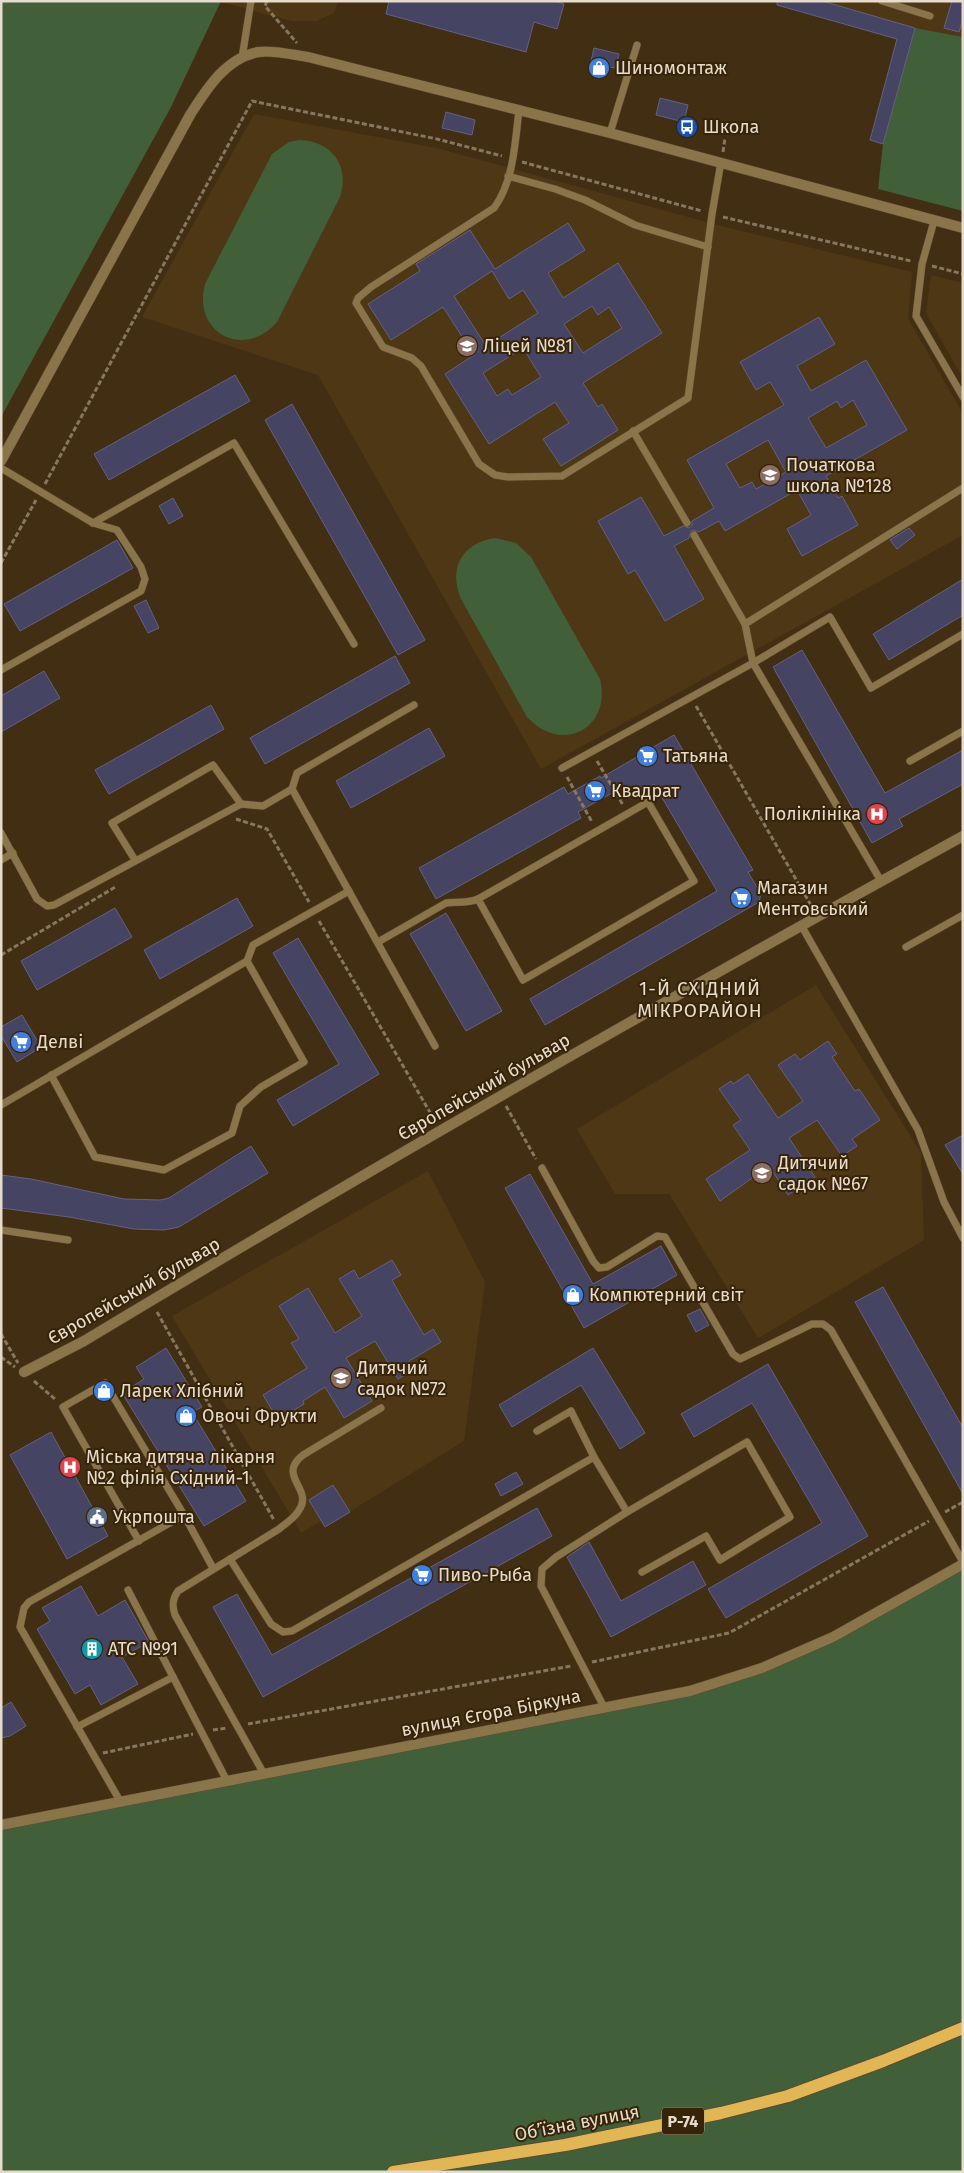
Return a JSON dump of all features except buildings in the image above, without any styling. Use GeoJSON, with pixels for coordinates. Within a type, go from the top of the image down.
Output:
{"type":"FeatureCollection","features":[{"type":"Feature","properties":{"kind":"main road","name":"Обʼїзна вулиця"},"geometry":{"type":"LineString","coordinates":[[393,2172],[566,2145],[720,2113],[788,2096],[883,2061],[963,2028]]}},
{"type":"Feature","properties":{"kind":"street"},"geometry":{"type":"LineString","coordinates":[[1,461],[207,87],[224,70],[242,58],[259,52],[308,57],[610,133],[963,228]]}},
{"type":"Feature","properties":{"kind":"street","name":"Європейський бульвар"},"geometry":{"type":"LineString","coordinates":[[24,1372],[84,1341],[501,1096],[800,925],[963,836]]}},
{"type":"Feature","properties":{"kind":"street","name":"вулиця Єгора Біркуна"},"geometry":{"type":"LineString","coordinates":[[1,1825],[690,1691],[762,1668],[833,1637],[963,1563]]}},
{"type":"Feature","properties":{"kind":"lane"},"geometry":{"type":"LineString","coordinates":[[242,58],[250,1]]}},
{"type":"Feature","properties":{"kind":"lane"},"geometry":{"type":"LineString","coordinates":[[882,1],[930,16]]}},
{"type":"Feature","properties":{"kind":"lane"},"geometry":{"type":"LineString","coordinates":[[610,133],[638,45]]}},
{"type":"Feature","properties":{"kind":"lane"},"geometry":{"type":"LineString","coordinates":[[519,110],[512,159],[505,188],[494,208],[371,287],[358,298],[356,303],[383,347],[412,358],[421,366],[473,456],[486,471],[494,475],[508,477],[562,476],[688,398],[712,214],[721,162]]}},
{"type":"Feature","properties":{"kind":"lane"},"geometry":{"type":"LineString","coordinates":[[508,176],[585,200],[635,225],[708,247]]}},
{"type":"Feature","properties":{"kind":"lane"},"geometry":{"type":"LineString","coordinates":[[934,221],[922,264],[916,316],[963,396]]}},
{"type":"Feature","properties":{"kind":"lane"},"geometry":{"type":"LineString","coordinates":[[633,431],[687,523]]}},
{"type":"Feature","properties":{"kind":"lane"},"geometry":{"type":"LineString","coordinates":[[93,523],[234,443],[354,644]]}},
{"type":"Feature","properties":{"kind":"lane"},"geometry":{"type":"LineString","coordinates":[[1,468],[93,523],[117,530],[141,567],[144,579],[141,591],[1,670]]}},
{"type":"Feature","properties":{"kind":"lane"},"geometry":{"type":"LineString","coordinates":[[745,624],[963,488]]}},
{"type":"Feature","properties":{"kind":"lane"},"geometry":{"type":"LineString","coordinates":[[694,535],[745,624],[753,663],[881,881]]}},
{"type":"Feature","properties":{"kind":"lane"},"geometry":{"type":"LineString","coordinates":[[562,768],[753,663],[830,618],[871,688],[963,634]]}},
{"type":"Feature","properties":{"kind":"lane"},"geometry":{"type":"LineString","coordinates":[[414,705],[296,772],[292,788],[435,1046]]}},
{"type":"Feature","properties":{"kind":"lane"},"geometry":{"type":"LineString","coordinates":[[910,761],[963,731]]}},
{"type":"Feature","properties":{"kind":"lane"},"geometry":{"type":"LineString","coordinates":[[135,860],[112,824],[214,765],[241,804]]}},
{"type":"Feature","properties":{"kind":"lane"},"geometry":{"type":"LineString","coordinates":[[1,833],[37,898],[47,906],[54,906],[135,860],[241,804],[263,806],[292,788]]}},
{"type":"Feature","properties":{"kind":"lane"},"geometry":{"type":"LineString","coordinates":[[378,942],[446,903],[457,901],[468,904],[478,899],[648,802],[694,881],[523,980],[478,899]]}},
{"type":"Feature","properties":{"kind":"lane"},"geometry":{"type":"LineString","coordinates":[[1,860],[13,853]]}},
{"type":"Feature","properties":{"kind":"lane"},"geometry":{"type":"LineString","coordinates":[[1,1104],[247,961],[253,945],[313,909],[349,891]]}},
{"type":"Feature","properties":{"kind":"lane"},"geometry":{"type":"LineString","coordinates":[[906,947],[963,915]]}},
{"type":"Feature","properties":{"kind":"lane"},"geometry":{"type":"LineString","coordinates":[[800,925],[918,1130],[944,1202],[963,1238]]}},
{"type":"Feature","properties":{"kind":"lane"},"geometry":{"type":"LineString","coordinates":[[52,1075],[96,1157],[164,1170],[232,1133],[240,1106],[261,1087],[304,1062],[247,961]]}},
{"type":"Feature","properties":{"kind":"lane"},"geometry":{"type":"LineString","coordinates":[[542,1168],[593,1261],[599,1268],[607,1267],[657,1236],[665,1237],[733,1354],[740,1359],[812,1324],[823,1324],[831,1330],[963,1563]]}},
{"type":"Feature","properties":{"kind":"lane"},"geometry":{"type":"LineString","coordinates":[[1,1230],[68,1240]]}},
{"type":"Feature","properties":{"kind":"lane"},"geometry":{"type":"LineString","coordinates":[[139,1541],[63,1407],[105,1383],[213,1568]]}},
{"type":"Feature","properties":{"kind":"lane"},"geometry":{"type":"LineString","coordinates":[[264,1774],[175,1615],[172,1607],[173,1597],[178,1591],[213,1568],[279,1529],[300,1510],[302,1502],[301,1492],[292,1472],[294,1463],[303,1455],[381,1408]]}},
{"type":"Feature","properties":{"kind":"lane"},"geometry":{"type":"LineString","coordinates":[[536,1432],[571,1411],[594,1457],[627,1512]]}},
{"type":"Feature","properties":{"kind":"lane"},"geometry":{"type":"LineString","coordinates":[[604,1707],[583,1664],[540,1586],[542,1570],[556,1557],[627,1512],[747,1442],[790,1518],[720,1560],[706,1536],[642,1572]]}},
{"type":"Feature","properties":{"kind":"lane"},"geometry":{"type":"LineString","coordinates":[[230,1559],[271,1624],[283,1632],[292,1631],[594,1457]]}},
{"type":"Feature","properties":{"kind":"lane"},"geometry":{"type":"LineString","coordinates":[[120,1802],[20,1627],[24,1608],[30,1602],[184,1516]]}},
{"type":"Feature","properties":{"kind":"lane"},"geometry":{"type":"LineString","coordinates":[[128,1590],[227,1781]]}},
{"type":"Feature","properties":{"kind":"lane"},"geometry":{"type":"LineString","coordinates":[[77,1728],[172,1677]]}},
{"type":"Feature","properties":{"kind":"path"},"geometry":{"type":"LineString","coordinates":[[267,1],[265,6],[308,57]]}},
{"type":"Feature","properties":{"kind":"path"},"geometry":{"type":"LineString","coordinates":[[1,563],[252,101],[438,139],[712,214],[963,274]]}},
{"type":"Feature","properties":{"kind":"path"},"geometry":{"type":"LineString","coordinates":[[691,697],[818,916]]}},
{"type":"Feature","properties":{"kind":"path"},"geometry":{"type":"LineString","coordinates":[[592,752],[628,814]]}},
{"type":"Feature","properties":{"kind":"path"},"geometry":{"type":"LineString","coordinates":[[562,768],[597,831]]}},
{"type":"Feature","properties":{"kind":"path"},"geometry":{"type":"LineString","coordinates":[[501,1096],[542,1168]]}},
{"type":"Feature","properties":{"kind":"path"},"geometry":{"type":"LineString","coordinates":[[151,1301],[279,1529]]}},
{"type":"Feature","properties":{"kind":"path"},"geometry":{"type":"LineString","coordinates":[[1,1334],[24,1372],[63,1407]]}},
{"type":"Feature","properties":{"kind":"path"},"geometry":{"type":"LineString","coordinates":[[93,1755],[201,1732],[648,1652],[729,1633],[963,1502]]}},
{"type":"Feature","properties":{"kind":"shaded area"},"geometry":{"type":"Polygon","coordinates":[[[822,1],[963,1],[963,37],[915,28],[822,1]]]}},
{"type":"Feature","properties":{"kind":"shaded area"},"geometry":{"type":"Polygon","coordinates":[[[221,2],[338,2],[334,13],[317,21],[291,21],[221,2]]]}},
{"type":"Feature","properties":{"kind":"shaded area"},"geometry":{"type":"Polygon","coordinates":[[[254,114],[437,148],[721,226],[912,272],[908,318],[963,414],[963,535],[541,769],[318,375],[142,317],[254,114]]]}},
{"type":"Feature","properties":{"kind":"shaded area"},"geometry":{"type":"Polygon","coordinates":[[[931,275],[963,283],[963,379],[926,313],[931,275]]]}},
{"type":"Feature","properties":{"kind":"shaded area","name":"Дитячий садок №67"},"geometry":{"type":"Polygon","coordinates":[[[816,985],[921,1153],[924,1240],[758,1338],[669,1194],[615,1194],[577,1129],[816,985]]]}},
{"type":"Feature","properties":{"kind":"shaded area","name":"Дитячий садок №72"},"geometry":{"type":"Polygon","coordinates":[[[428,1171],[485,1282],[464,1441],[325,1527],[321,1521],[301,1533],[172,1316],[428,1171]]]}},
{"type":"Feature","properties":{"kind":"green space"},"geometry":{"type":"Polygon","coordinates":[[[1,1],[221,1],[171,107],[1,417],[1,1]]]}},
{"type":"Feature","properties":{"kind":"green space"},"geometry":{"type":"Polygon","coordinates":[[[915,28],[963,37],[963,211],[878,189],[883,144],[915,28]]]}},
{"type":"Feature","properties":{"kind":"green space"},"geometry":{"type":"Polygon","coordinates":[[[299,140],[311,141],[321,145],[336,157],[342,175],[340,197],[277,322],[264,333],[250,339],[236,340],[224,336],[213,328],[206,316],[203,301],[205,284],[272,154],[289,142],[299,140]]]}},
{"type":"Feature","properties":{"kind":"green space"},"geometry":{"type":"Polygon","coordinates":[[[495,538],[516,543],[531,557],[600,679],[602,696],[599,711],[591,723],[581,731],[569,735],[555,734],[541,728],[527,717],[461,599],[456,577],[457,567],[461,559],[466,551],[474,545],[495,538]]]}},
{"type":"Feature","properties":{"kind":"green space"},"geometry":{"type":"Polygon","coordinates":[[[963,1564],[963,2172],[1,2172],[1,1825],[690,1691],[833,1637],[963,1564]]]}},
{"type":"Feature","properties":{"kind":"place","name":"Шиномонтаж"},"geometry":{"type":"Point","coordinates":[599,68]}},
{"type":"Feature","properties":{"kind":"place","name":"Школа"},"geometry":{"type":"Point","coordinates":[687,127]}},
{"type":"Feature","properties":{"kind":"place","name":"Ліцей №81"},"geometry":{"type":"Point","coordinates":[467,346]}},
{"type":"Feature","properties":{"kind":"place","name":"Початкова школа №128"},"geometry":{"type":"Point","coordinates":[770,475]}},
{"type":"Feature","properties":{"kind":"place","name":"Татьяна"},"geometry":{"type":"Point","coordinates":[647,756]}},
{"type":"Feature","properties":{"kind":"place","name":"Квадрат"},"geometry":{"type":"Point","coordinates":[595,791]}},
{"type":"Feature","properties":{"kind":"place","name":"Поліклініка"},"geometry":{"type":"Point","coordinates":[877,814]}},
{"type":"Feature","properties":{"kind":"place","name":"Магазин Ментовський"},"geometry":{"type":"Point","coordinates":[741,898]}},
{"type":"Feature","properties":{"kind":"place","name":"Делві"},"geometry":{"type":"Point","coordinates":[21,1042]}},
{"type":"Feature","properties":{"kind":"place","name":"Дитячий садок №67"},"geometry":{"type":"Point","coordinates":[762,1173]}},
{"type":"Feature","properties":{"kind":"place","name":"Компютерний світ"},"geometry":{"type":"Point","coordinates":[573,1295]}},
{"type":"Feature","properties":{"kind":"place","name":"Дитячий садок №72"},"geometry":{"type":"Point","coordinates":[341,1378]}},
{"type":"Feature","properties":{"kind":"place","name":"Ларек Хлібний"},"geometry":{"type":"Point","coordinates":[104,1391]}},
{"type":"Feature","properties":{"kind":"place","name":"Овочі Фрукти"},"geometry":{"type":"Point","coordinates":[186,1416]}},
{"type":"Feature","properties":{"kind":"place","name":"Міська дитяча лікарня №2 філія Східний-1"},"geometry":{"type":"Point","coordinates":[70,1467]}},
{"type":"Feature","properties":{"kind":"place","name":"Укрпошта"},"geometry":{"type":"Point","coordinates":[97,1517]}},
{"type":"Feature","properties":{"kind":"place","name":"Пиво-Рыба"},"geometry":{"type":"Point","coordinates":[422,1575]}},
{"type":"Feature","properties":{"kind":"place","name":"АТС №91"},"geometry":{"type":"Point","coordinates":[92,1649]}},
{"type":"Feature","properties":{"kind":"district","name":"1-Й СХІДНИЙ МІКРОРАЙОН"},"geometry":{"type":"Point","coordinates":[700,999]}}]}
